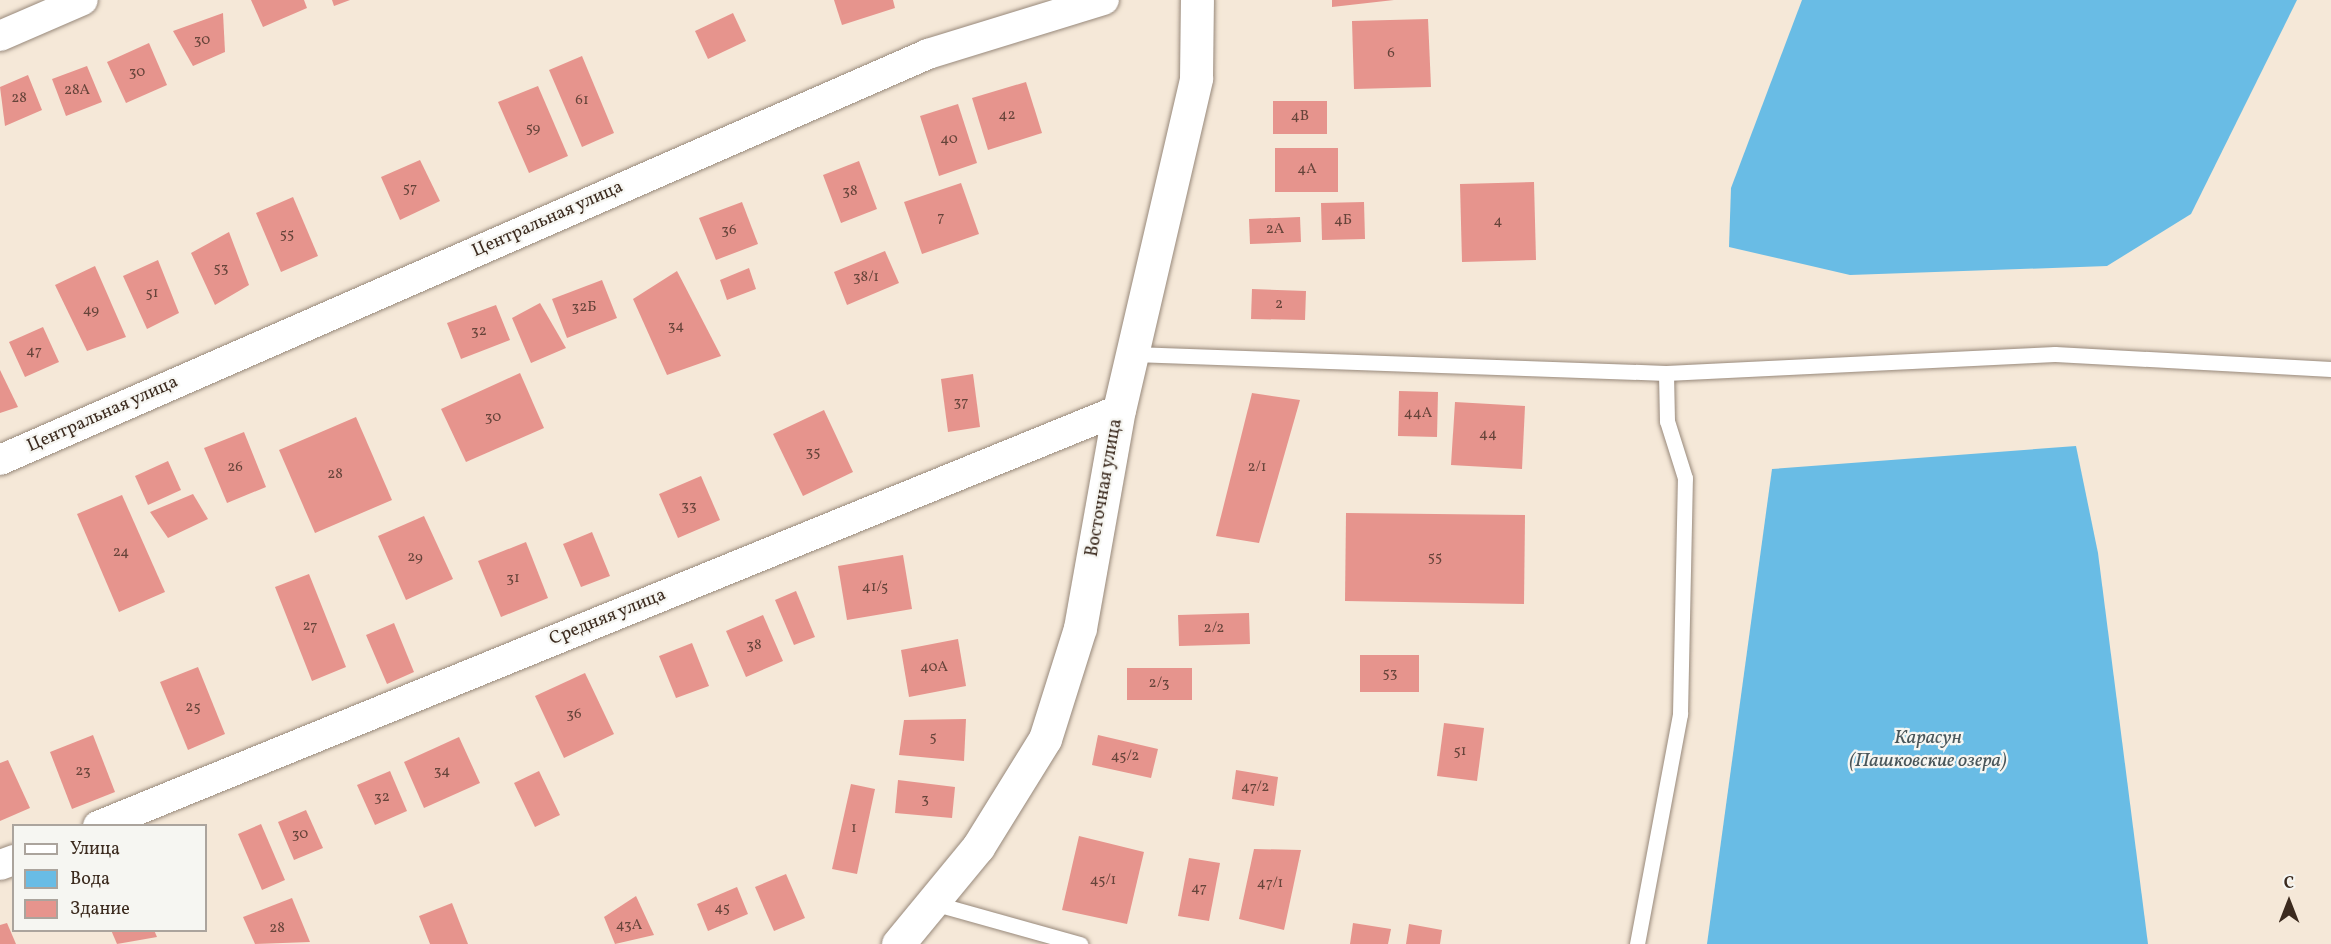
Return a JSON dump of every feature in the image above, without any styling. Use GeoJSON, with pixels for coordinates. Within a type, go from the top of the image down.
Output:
{"type":"FeatureCollection","features":[{"type":"Feature","properties":{"kind":"street"},"geometry":{"type":"LineString","coordinates":[[0,36],[83,0]]}},
{"type":"Feature","properties":{"kind":"street","name":"Центральная улица"},"geometry":{"type":"LineString","coordinates":[[0,460],[928,54],[1104,0]]}},
{"type":"Feature","properties":{"kind":"street","name":"Восточная улица"},"geometry":{"type":"LineString","coordinates":[[896,941],[933,903],[978,847],[1045,739],[1080,628],[1119,410],[1197,78],[1197,0]]}},
{"type":"Feature","properties":{"kind":"street","name":"Средняя улица"},"geometry":{"type":"LineString","coordinates":[[100,824],[1119,410]]}},
{"type":"Feature","properties":{"kind":"lane"},"geometry":{"type":"LineString","coordinates":[[1133,354],[1666,373],[2055,354],[2331,369]]}},
{"type":"Feature","properties":{"kind":"lane"},"geometry":{"type":"LineString","coordinates":[[1637,944],[1680,714],[1685,478],[1666,421],[1666,373]]}},
{"type":"Feature","properties":{"kind":"lane"},"geometry":{"type":"LineString","coordinates":[[933,903],[1080,944]]}},
{"type":"Feature","properties":{"kind":"water"},"geometry":{"type":"Polygon","coordinates":[[[1802,0],[2297,0],[2191,214],[2107,266],[1850,275],[1729,247],[1731,188],[1802,0]]]}},
{"type":"Feature","properties":{"kind":"water","name":"Карасун (Пашковские озера)"},"geometry":{"type":"Polygon","coordinates":[[[2076,446],[2098,553],[2148,944],[1707,944],[1772,469],[2076,446]]]}},
{"type":"Feature","properties":{"kind":"building"},"geometry":{"type":"Polygon","coordinates":[[[251,0],[304,0],[307,8],[263,27],[251,0]]]}},
{"type":"Feature","properties":{"kind":"building"},"geometry":{"type":"Polygon","coordinates":[[[332,0],[350,0],[334,6],[332,0]]]}},
{"type":"Feature","properties":{"kind":"building"},"geometry":{"type":"Polygon","coordinates":[[[834,0],[893,0],[895,8],[842,25],[834,0]]]}},
{"type":"Feature","properties":{"kind":"building"},"geometry":{"type":"Polygon","coordinates":[[[1332,0],[1394,0],[1332,7],[1332,0]]]}},
{"type":"Feature","properties":{"kind":"building"},"geometry":{"type":"Polygon","coordinates":[[[223,13],[225,52],[193,66],[173,31],[223,13]]]}},
{"type":"Feature","properties":{"kind":"building"},"geometry":{"type":"Polygon","coordinates":[[[733,13],[746,41],[708,59],[695,31],[733,13]]]}},
{"type":"Feature","properties":{"kind":"building"},"geometry":{"type":"Polygon","coordinates":[[[1428,19],[1431,87],[1354,89],[1352,21],[1428,19]]]}},
{"type":"Feature","properties":{"kind":"building"},"geometry":{"type":"Polygon","coordinates":[[[149,43],[167,85],[126,103],[107,62],[149,43]]]}},
{"type":"Feature","properties":{"kind":"building"},"geometry":{"type":"Polygon","coordinates":[[[582,56],[614,133],[582,147],[549,70],[582,56]]]}},
{"type":"Feature","properties":{"kind":"building"},"geometry":{"type":"Polygon","coordinates":[[[87,66],[102,102],[66,116],[52,79],[87,66]]]}},
{"type":"Feature","properties":{"kind":"building"},"geometry":{"type":"Polygon","coordinates":[[[28,75],[42,110],[5,126],[0,87],[28,75]]]}},
{"type":"Feature","properties":{"kind":"building"},"geometry":{"type":"Polygon","coordinates":[[[1026,82],[1042,133],[988,150],[972,98],[1026,82]]]}},
{"type":"Feature","properties":{"kind":"building"},"geometry":{"type":"Polygon","coordinates":[[[538,86],[568,156],[529,173],[498,102],[538,86]]]}},
{"type":"Feature","properties":{"kind":"building"},"geometry":{"type":"Polygon","coordinates":[[[1273,101],[1327,101],[1327,134],[1273,134],[1273,101]]]}},
{"type":"Feature","properties":{"kind":"building"},"geometry":{"type":"Polygon","coordinates":[[[958,104],[977,163],[939,176],[920,116],[958,104]]]}},
{"type":"Feature","properties":{"kind":"building"},"geometry":{"type":"Polygon","coordinates":[[[1275,148],[1338,148],[1338,192],[1275,192],[1275,148]]]}},
{"type":"Feature","properties":{"kind":"building"},"geometry":{"type":"Polygon","coordinates":[[[420,160],[440,201],[400,220],[381,177],[420,160]]]}},
{"type":"Feature","properties":{"kind":"building"},"geometry":{"type":"Polygon","coordinates":[[[859,161],[877,209],[841,223],[823,175],[859,161]]]}},
{"type":"Feature","properties":{"kind":"building"},"geometry":{"type":"Polygon","coordinates":[[[1534,182],[1536,260],[1462,262],[1460,184],[1534,182]]]}},
{"type":"Feature","properties":{"kind":"building"},"geometry":{"type":"Polygon","coordinates":[[[961,183],[979,234],[922,254],[904,202],[961,183]]]}},
{"type":"Feature","properties":{"kind":"building"},"geometry":{"type":"Polygon","coordinates":[[[293,197],[318,256],[281,272],[256,213],[293,197]]]}},
{"type":"Feature","properties":{"kind":"building"},"geometry":{"type":"Polygon","coordinates":[[[742,202],[758,244],[716,260],[699,218],[742,202]]]}},
{"type":"Feature","properties":{"kind":"building"},"geometry":{"type":"Polygon","coordinates":[[[1364,202],[1365,239],[1322,240],[1321,203],[1364,202]]]}},
{"type":"Feature","properties":{"kind":"building"},"geometry":{"type":"Polygon","coordinates":[[[1300,217],[1301,242],[1250,244],[1249,219],[1300,217]]]}},
{"type":"Feature","properties":{"kind":"building"},"geometry":{"type":"Polygon","coordinates":[[[229,232],[249,285],[215,305],[191,253],[229,232]]]}},
{"type":"Feature","properties":{"kind":"building"},"geometry":{"type":"Polygon","coordinates":[[[885,251],[899,283],[847,305],[834,272],[885,251]]]}},
{"type":"Feature","properties":{"kind":"building"},"geometry":{"type":"Polygon","coordinates":[[[158,260],[179,313],[147,329],[123,276],[158,260]]]}},
{"type":"Feature","properties":{"kind":"building"},"geometry":{"type":"Polygon","coordinates":[[[95,266],[126,337],[87,351],[55,285],[95,266]]]}},
{"type":"Feature","properties":{"kind":"building"},"geometry":{"type":"Polygon","coordinates":[[[749,268],[756,289],[727,300],[720,280],[749,268]]]}},
{"type":"Feature","properties":{"kind":"building"},"geometry":{"type":"Polygon","coordinates":[[[677,271],[721,356],[667,375],[633,299],[677,271]]]}},
{"type":"Feature","properties":{"kind":"building"},"geometry":{"type":"Polygon","coordinates":[[[602,280],[617,318],[567,338],[552,299],[602,280]]]}},
{"type":"Feature","properties":{"kind":"building"},"geometry":{"type":"Polygon","coordinates":[[[1252,289],[1306,291],[1305,320],[1251,319],[1252,289]]]}},
{"type":"Feature","properties":{"kind":"building"},"geometry":{"type":"Polygon","coordinates":[[[540,303],[566,348],[531,363],[512,318],[540,303]]]}},
{"type":"Feature","properties":{"kind":"building"},"geometry":{"type":"Polygon","coordinates":[[[496,305],[510,340],[461,359],[447,323],[496,305]]]}},
{"type":"Feature","properties":{"kind":"building"},"geometry":{"type":"Polygon","coordinates":[[[43,327],[59,362],[25,377],[9,342],[43,327]]]}},
{"type":"Feature","properties":{"kind":"building"},"geometry":{"type":"Polygon","coordinates":[[[0,370],[18,407],[0,413],[0,370]]]}},
{"type":"Feature","properties":{"kind":"building"},"geometry":{"type":"Polygon","coordinates":[[[520,373],[544,428],[466,462],[441,409],[520,373]]]}},
{"type":"Feature","properties":{"kind":"building"},"geometry":{"type":"Polygon","coordinates":[[[973,374],[980,427],[948,432],[941,379],[973,374]]]}},
{"type":"Feature","properties":{"kind":"building"},"geometry":{"type":"Polygon","coordinates":[[[1399,391],[1438,392],[1437,437],[1398,436],[1399,391]]]}},
{"type":"Feature","properties":{"kind":"building"},"geometry":{"type":"Polygon","coordinates":[[[1252,393],[1300,400],[1259,543],[1216,536],[1252,393]]]}},
{"type":"Feature","properties":{"kind":"building"},"geometry":{"type":"Polygon","coordinates":[[[1455,402],[1525,406],[1522,469],[1451,465],[1455,402]]]}},
{"type":"Feature","properties":{"kind":"building"},"geometry":{"type":"Polygon","coordinates":[[[824,410],[853,472],[803,496],[773,434],[824,410]]]}},
{"type":"Feature","properties":{"kind":"building"},"geometry":{"type":"Polygon","coordinates":[[[356,417],[392,500],[315,533],[279,450],[356,417]]]}},
{"type":"Feature","properties":{"kind":"building"},"geometry":{"type":"Polygon","coordinates":[[[244,432],[266,487],[227,503],[204,448],[244,432]]]}},
{"type":"Feature","properties":{"kind":"building"},"geometry":{"type":"Polygon","coordinates":[[[168,461],[181,490],[148,505],[135,476],[168,461]]]}},
{"type":"Feature","properties":{"kind":"building"},"geometry":{"type":"Polygon","coordinates":[[[701,476],[720,520],[678,538],[659,494],[701,476]]]}},
{"type":"Feature","properties":{"kind":"building"},"geometry":{"type":"Polygon","coordinates":[[[193,494],[208,519],[168,538],[150,512],[193,494]]]}},
{"type":"Feature","properties":{"kind":"building"},"geometry":{"type":"Polygon","coordinates":[[[122,495],[165,592],[119,612],[77,514],[122,495]]]}},
{"type":"Feature","properties":{"kind":"building"},"geometry":{"type":"Polygon","coordinates":[[[1346,513],[1525,515],[1524,604],[1345,601],[1346,513]]]}},
{"type":"Feature","properties":{"kind":"building"},"geometry":{"type":"Polygon","coordinates":[[[424,516],[453,579],[406,600],[378,536],[424,516]]]}},
{"type":"Feature","properties":{"kind":"building"},"geometry":{"type":"Polygon","coordinates":[[[592,532],[610,576],[581,587],[563,544],[592,532]]]}},
{"type":"Feature","properties":{"kind":"building"},"geometry":{"type":"Polygon","coordinates":[[[526,542],[548,598],[501,617],[478,561],[526,542]]]}},
{"type":"Feature","properties":{"kind":"building"},"geometry":{"type":"Polygon","coordinates":[[[903,555],[912,609],[847,620],[838,566],[903,555]]]}},
{"type":"Feature","properties":{"kind":"building"},"geometry":{"type":"Polygon","coordinates":[[[309,574],[346,667],[312,681],[275,587],[309,574]]]}},
{"type":"Feature","properties":{"kind":"building"},"geometry":{"type":"Polygon","coordinates":[[[796,591],[815,637],[794,645],[775,600],[796,591]]]}},
{"type":"Feature","properties":{"kind":"building"},"geometry":{"type":"Polygon","coordinates":[[[1249,613],[1250,644],[1179,646],[1178,615],[1249,613]]]}},
{"type":"Feature","properties":{"kind":"building"},"geometry":{"type":"Polygon","coordinates":[[[763,615],[783,661],[746,677],[726,631],[763,615]]]}},
{"type":"Feature","properties":{"kind":"building"},"geometry":{"type":"Polygon","coordinates":[[[394,623],[414,672],[387,684],[366,635],[394,623]]]}},
{"type":"Feature","properties":{"kind":"building"},"geometry":{"type":"Polygon","coordinates":[[[958,639],[966,686],[909,697],[901,650],[958,639]]]}},
{"type":"Feature","properties":{"kind":"building"},"geometry":{"type":"Polygon","coordinates":[[[692,643],[709,686],[676,698],[659,656],[692,643]]]}},
{"type":"Feature","properties":{"kind":"building"},"geometry":{"type":"Polygon","coordinates":[[[1360,655],[1419,655],[1419,692],[1360,692],[1360,655]]]}},
{"type":"Feature","properties":{"kind":"building"},"geometry":{"type":"Polygon","coordinates":[[[198,667],[225,734],[188,750],[160,682],[198,667]]]}},
{"type":"Feature","properties":{"kind":"building"},"geometry":{"type":"Polygon","coordinates":[[[1127,668],[1192,668],[1192,700],[1127,700],[1127,668]]]}},
{"type":"Feature","properties":{"kind":"building"},"geometry":{"type":"Polygon","coordinates":[[[585,673],[614,734],[564,758],[535,696],[585,673]]]}},
{"type":"Feature","properties":{"kind":"building"},"geometry":{"type":"Polygon","coordinates":[[[966,719],[964,761],[899,755],[904,720],[966,719]]]}},
{"type":"Feature","properties":{"kind":"building"},"geometry":{"type":"Polygon","coordinates":[[[1444,723],[1484,728],[1477,781],[1437,776],[1444,723]]]}},
{"type":"Feature","properties":{"kind":"building"},"geometry":{"type":"Polygon","coordinates":[[[93,735],[115,792],[72,809],[50,752],[93,735]]]}},
{"type":"Feature","properties":{"kind":"building"},"geometry":{"type":"Polygon","coordinates":[[[1098,735],[1158,749],[1151,778],[1092,765],[1098,735]]]}},
{"type":"Feature","properties":{"kind":"building"},"geometry":{"type":"Polygon","coordinates":[[[459,737],[480,783],[424,808],[404,762],[459,737]]]}},
{"type":"Feature","properties":{"kind":"building"},"geometry":{"type":"Polygon","coordinates":[[[8,760],[30,808],[0,821],[0,763],[8,760]]]}},
{"type":"Feature","properties":{"kind":"building"},"geometry":{"type":"Polygon","coordinates":[[[1236,770],[1278,777],[1274,806],[1232,799],[1236,770]]]}},
{"type":"Feature","properties":{"kind":"building"},"geometry":{"type":"Polygon","coordinates":[[[390,771],[407,811],[375,825],[357,785],[390,771]]]}},
{"type":"Feature","properties":{"kind":"building"},"geometry":{"type":"Polygon","coordinates":[[[539,771],[560,815],[535,827],[514,783],[539,771]]]}},
{"type":"Feature","properties":{"kind":"building"},"geometry":{"type":"Polygon","coordinates":[[[898,780],[955,787],[952,818],[895,813],[898,780]]]}},
{"type":"Feature","properties":{"kind":"building"},"geometry":{"type":"Polygon","coordinates":[[[851,784],[875,789],[857,874],[832,869],[851,784]]]}},
{"type":"Feature","properties":{"kind":"building"},"geometry":{"type":"Polygon","coordinates":[[[306,810],[323,848],[294,860],[278,822],[306,810]]]}},
{"type":"Feature","properties":{"kind":"building"},"geometry":{"type":"Polygon","coordinates":[[[261,824],[285,880],[262,890],[238,834],[261,824]]]}},
{"type":"Feature","properties":{"kind":"building"},"geometry":{"type":"Polygon","coordinates":[[[1079,836],[1144,852],[1127,924],[1062,910],[1079,836]]]}},
{"type":"Feature","properties":{"kind":"building"},"geometry":{"type":"Polygon","coordinates":[[[1254,849],[1301,850],[1284,930],[1239,919],[1254,849]]]}},
{"type":"Feature","properties":{"kind":"building"},"geometry":{"type":"Polygon","coordinates":[[[1189,858],[1220,863],[1209,921],[1178,916],[1189,858]]]}},
{"type":"Feature","properties":{"kind":"building"},"geometry":{"type":"Polygon","coordinates":[[[786,874],[805,918],[774,931],[755,887],[786,874]]]}},
{"type":"Feature","properties":{"kind":"building"},"geometry":{"type":"Polygon","coordinates":[[[737,887],[748,914],[708,931],[697,904],[737,887]]]}},
{"type":"Feature","properties":{"kind":"building"},"geometry":{"type":"Polygon","coordinates":[[[636,896],[654,935],[615,944],[604,917],[636,896]]]}},
{"type":"Feature","properties":{"kind":"building"},"geometry":{"type":"Polygon","coordinates":[[[292,898],[310,942],[255,944],[243,917],[292,898]]]}},
{"type":"Feature","properties":{"kind":"building"},"geometry":{"type":"Polygon","coordinates":[[[452,903],[468,944],[430,944],[419,916],[452,903]]]}},
{"type":"Feature","properties":{"kind":"building"},"geometry":{"type":"Polygon","coordinates":[[[7,923],[16,944],[0,944],[0,925],[7,923]]]}},
{"type":"Feature","properties":{"kind":"building"},"geometry":{"type":"Polygon","coordinates":[[[1353,923],[1391,929],[1388,944],[1350,944],[1353,923]]]}},
{"type":"Feature","properties":{"kind":"building"},"geometry":{"type":"Polygon","coordinates":[[[1409,924],[1442,930],[1440,944],[1406,944],[1409,924]]]}},
{"type":"Feature","properties":{"kind":"building"},"geometry":{"type":"Polygon","coordinates":[[[112,932],[155,932],[157,937],[117,944],[112,932]]]}}]}
